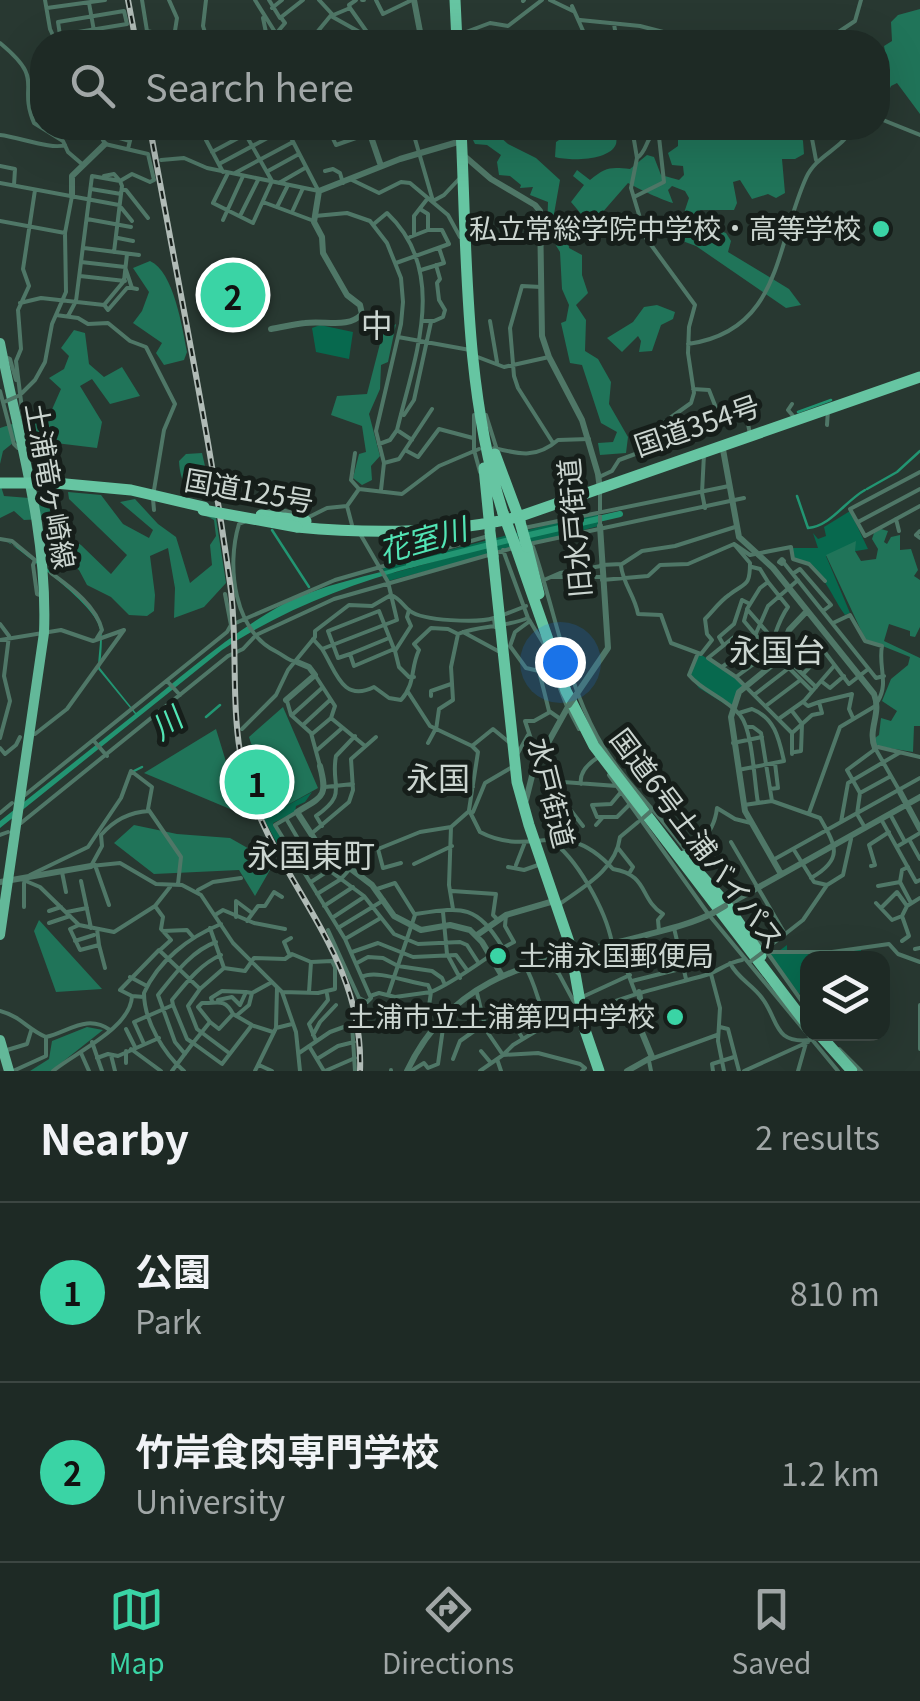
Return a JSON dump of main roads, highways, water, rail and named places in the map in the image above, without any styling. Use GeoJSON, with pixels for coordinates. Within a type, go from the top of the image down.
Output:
{"type":"FeatureCollection","features":[{"type":"Feature","properties":{"kind":"highway"},"geometry":{"type":"LineString","coordinates":[[455,0],[457,30]]}},
{"type":"Feature","properties":{"kind":"highway"},"geometry":{"type":"LineString","coordinates":[[462,140],[476,354],[472,392],[504,519],[519,547]]}},
{"type":"Feature","properties":{"kind":"highway","name":"国道354号"},"geometry":{"type":"LineString","coordinates":[[504,519],[920,375]]}},
{"type":"Feature","properties":{"kind":"highway"},"geometry":{"type":"LineString","coordinates":[[478,416],[486,496],[519,547]]}},
{"type":"Feature","properties":{"kind":"highway"},"geometry":{"type":"LineString","coordinates":[[478,416],[504,519]]}},
{"type":"Feature","properties":{"kind":"highway"},"geometry":{"type":"LineString","coordinates":[[0,485],[102,484],[131,492]]}},
{"type":"Feature","properties":{"kind":"highway","name":"国道125号"},"geometry":{"type":"LineString","coordinates":[[0,485],[131,492],[153,501],[297,526],[353,530],[459,527],[504,519]]}},
{"type":"Feature","properties":{"kind":"highway"},"geometry":{"type":"LineString","coordinates":[[261,515],[343,524],[353,530]]}},
{"type":"Feature","properties":{"kind":"highway","name":"国道125号"},"geometry":{"type":"LineString","coordinates":[[353,530],[504,519]]}},
{"type":"Feature","properties":{"kind":"highway","name":"水戸街道"},"geometry":{"type":"LineString","coordinates":[[504,519],[519,547],[497,621],[506,648],[514,762],[530,842],[542,864],[572,954],[580,1006],[600,1071]]}},
{"type":"Feature","properties":{"kind":"highway"},"geometry":{"type":"LineString","coordinates":[[240,520],[294,531],[342,534],[353,530]]}},
{"type":"Feature","properties":{"kind":"highway","name":"国道6号土浦バイパス"},"geometry":{"type":"LineString","coordinates":[[519,547],[550,641],[598,744],[755,965],[800,1020]]}},
{"type":"Feature","properties":{"kind":"highway"},"geometry":{"type":"LineString","coordinates":[[674,850],[727,905],[755,965]]}},
{"type":"Feature","properties":{"kind":"highway"},"geometry":{"type":"LineString","coordinates":[[674,850],[711,914],[755,965]]}},
{"type":"Feature","properties":{"kind":"highway","name":"国道6号土浦バイパス"},"geometry":{"type":"LineString","coordinates":[[819,1041],[849,1071]]}},
{"type":"Feature","properties":{"kind":"main road","name":"土浦竜ヶ崎線"},"geometry":{"type":"LineString","coordinates":[[0,343],[43,558],[41,633],[0,907]]}},
{"type":"Feature","properties":{"kind":"main road","name":"土浦竜ヶ崎線"},"geometry":{"type":"LineString","coordinates":[[29,484],[37,540],[41,633]]}},
{"type":"Feature","properties":{"kind":"main road","name":"土浦竜ヶ崎線"},"geometry":{"type":"LineString","coordinates":[[0,935],[4,882]]}},
{"type":"Feature","properties":{"kind":"main road"},"geometry":{"type":"LineString","coordinates":[[1,1049],[9,1071]]}},
{"type":"Feature","properties":{"kind":"waterway"},"geometry":{"type":"LineString","coordinates":[[798,412],[831,400]]}},
{"type":"Feature","properties":{"kind":"waterway"},"geometry":{"type":"LineString","coordinates":[[867,489],[897,472],[920,451]]}},
{"type":"Feature","properties":{"kind":"waterway"},"geometry":{"type":"LineString","coordinates":[[225,474],[225,493]]}},
{"type":"Feature","properties":{"kind":"waterway"},"geometry":{"type":"LineString","coordinates":[[797,496],[808,528],[824,523],[865,490]]}},
{"type":"Feature","properties":{"kind":"waterway","name":"花室川"},"geometry":{"type":"LineString","coordinates":[[525,536],[620,514]]}},
{"type":"Feature","properties":{"kind":"waterway"},"geometry":{"type":"LineString","coordinates":[[272,530],[309,587]]}},
{"type":"Feature","properties":{"kind":"waterway","name":"花室川"},"geometry":{"type":"LineString","coordinates":[[409,565],[513,539]]}},
{"type":"Feature","properties":{"kind":"waterway","name":"川"},"geometry":{"type":"LineString","coordinates":[[206,717],[220,705]]}},
{"type":"Feature","properties":{"kind":"waterway","name":"川"},"geometry":{"type":"LineString","coordinates":[[134,771],[142,767]]}},
{"type":"Feature","properties":{"kind":"railway"},"geometry":{"type":"LineString","coordinates":[[128,0],[134,30]]}},
{"type":"Feature","properties":{"kind":"railway"},"geometry":{"type":"LineString","coordinates":[[152,140],[222,526],[244,772],[275,848],[315,917],[348,989],[358,1028],[360,1071]]}},
{"type":"Feature","properties":{"kind":"place","name":"私立常総学院中学校・高等学校"},"geometry":{"type":"Point","coordinates":[881,229]}},
{"type":"Feature","properties":{"kind":"place","name":"竹岸食肉専門学校"},"geometry":{"type":"Point","coordinates":[233,295]}},
{"type":"Feature","properties":{"kind":"place","name":"公園"},"geometry":{"type":"Point","coordinates":[257,782]}},
{"type":"Feature","properties":{"kind":"place","name":"土浦永国郵便局"},"geometry":{"type":"Point","coordinates":[498,956]}},
{"type":"Feature","properties":{"kind":"place","name":"土浦市立土浦第四中学校"},"geometry":{"type":"Point","coordinates":[675,1017]}},
{"type":"Feature","properties":{"kind":"district","name":"中"},"geometry":{"type":"Point","coordinates":[377,326]}},
{"type":"Feature","properties":{"kind":"district","name":"永国台"},"geometry":{"type":"Point","coordinates":[777,651]}},
{"type":"Feature","properties":{"kind":"district","name":"永国"},"geometry":{"type":"Point","coordinates":[438,779]}},
{"type":"Feature","properties":{"kind":"district","name":"永国東町"},"geometry":{"type":"Point","coordinates":[311,856]}}]}
